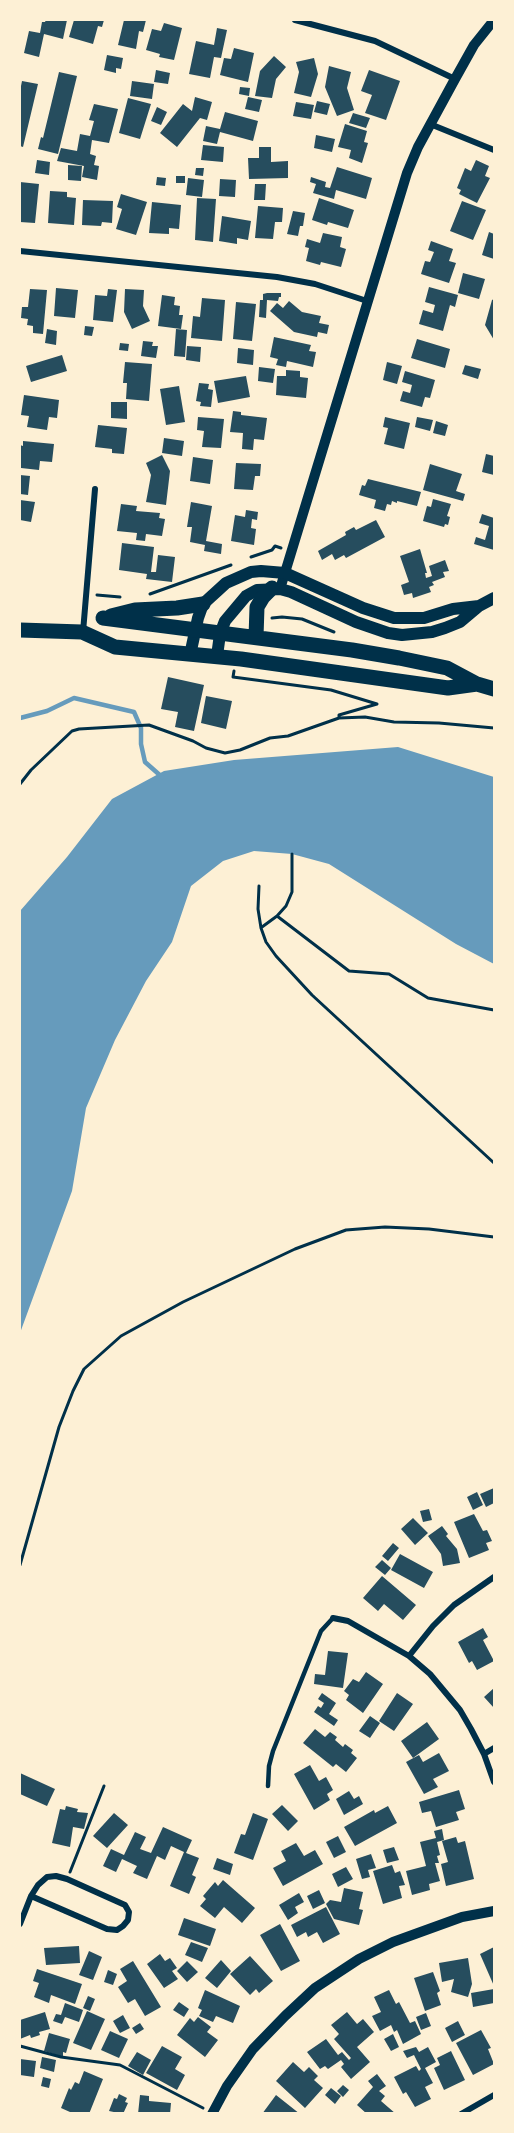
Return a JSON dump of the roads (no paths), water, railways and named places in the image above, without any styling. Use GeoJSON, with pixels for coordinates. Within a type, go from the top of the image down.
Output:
{"type":"FeatureCollection","features":[{"type":"Feature","properties":{"kind":"highway"},"geometry":{"type":"LineString","coordinates":[[256,637],[257,607],[263,597],[276,589]]}},
{"type":"Feature","properties":{"kind":"highway"},"geometry":{"type":"LineString","coordinates":[[82,632],[103,618],[135,610],[203,604]]}},
{"type":"Feature","properties":{"kind":"highway"},"geometry":{"type":"LineString","coordinates":[[103,618],[399,658],[447,668],[477,684],[495,689]]}},
{"type":"Feature","properties":{"kind":"highway"},"geometry":{"type":"LineString","coordinates":[[20,630],[82,632],[115,647],[217,656],[448,688],[477,684]]}},
{"type":"Feature","properties":{"kind":"main road"},"geometry":{"type":"LineString","coordinates":[[190,655],[203,604],[226,583],[250,572],[285,573],[363,608],[394,618],[424,618],[453,609],[479,606]]}},
{"type":"Feature","properties":{"kind":"main road"},"geometry":{"type":"LineString","coordinates":[[217,656],[220,634],[225,621],[246,596],[257,590],[276,589],[356,622],[388,633],[402,635],[432,632],[445,628],[460,622],[479,606],[495,598]]}},
{"type":"Feature","properties":{"kind":"street"},"geometry":{"type":"LineString","coordinates":[[295,20],[375,41],[455,79]]}},
{"type":"Feature","properties":{"kind":"street"},"geometry":{"type":"LineString","coordinates":[[276,589],[285,573],[292,552],[407,173],[430,124],[474,45],[494,20]]}},
{"type":"Feature","properties":{"kind":"street"},"geometry":{"type":"LineString","coordinates":[[430,124],[495,150]]}},
{"type":"Feature","properties":{"kind":"street"},"geometry":{"type":"LineString","coordinates":[[20,251],[277,277],[315,284],[367,301]]}},
{"type":"Feature","properties":{"kind":"street"},"geometry":{"type":"LineString","coordinates":[[82,632],[95,489]]}},
{"type":"Feature","properties":{"kind":"street"},"geometry":{"type":"LineString","coordinates":[[409,1656],[433,1626],[454,1605],[495,1577]]}},
{"type":"Feature","properties":{"kind":"street"},"geometry":{"type":"LineString","coordinates":[[333,1618],[348,1621],[409,1656],[430,1674],[460,1710],[484,1754],[495,1782]]}},
{"type":"Feature","properties":{"kind":"street"},"geometry":{"type":"LineString","coordinates":[[484,1754],[495,1748]]}},
{"type":"Feature","properties":{"kind":"street"},"geometry":{"type":"LineString","coordinates":[[20,1924],[31,1896],[38,1885],[47,1877],[56,1876],[125,1905],[129,1912],[128,1920],[117,1930],[107,1929],[31,1896]]}},
{"type":"Feature","properties":{"kind":"street"},"geometry":{"type":"LineString","coordinates":[[212,2114],[227,2086],[253,2049],[315,1988],[360,1959],[393,1942],[453,1920],[495,1911]]}},
{"type":"Feature","properties":{"kind":"street"},"geometry":{"type":"LineString","coordinates":[[461,2114],[495,2095]]}},
{"type":"Feature","properties":{"kind":"lane"},"geometry":{"type":"LineString","coordinates":[[268,1785],[268,1766],[273,1751],[321,1631],[333,1618]]}},
{"type":"Feature","properties":{"kind":"water"},"geometry":{"type":"Polygon","coordinates":[[[398,747],[494,777],[494,964],[456,944],[329,864],[292,854],[254,851],[223,861],[191,886],[172,942],[146,981],[115,1040],[86,1108],[72,1191],[20,1333],[20,911],[67,857],[112,799],[164,771],[234,760],[398,747]]]}},
{"type":"Feature","properties":{"kind":"waterway"},"geometry":{"type":"LineString","coordinates":[[20,718],[47,711],[74,698],[134,712],[141,728],[141,744],[145,762],[162,777]]}}]}
